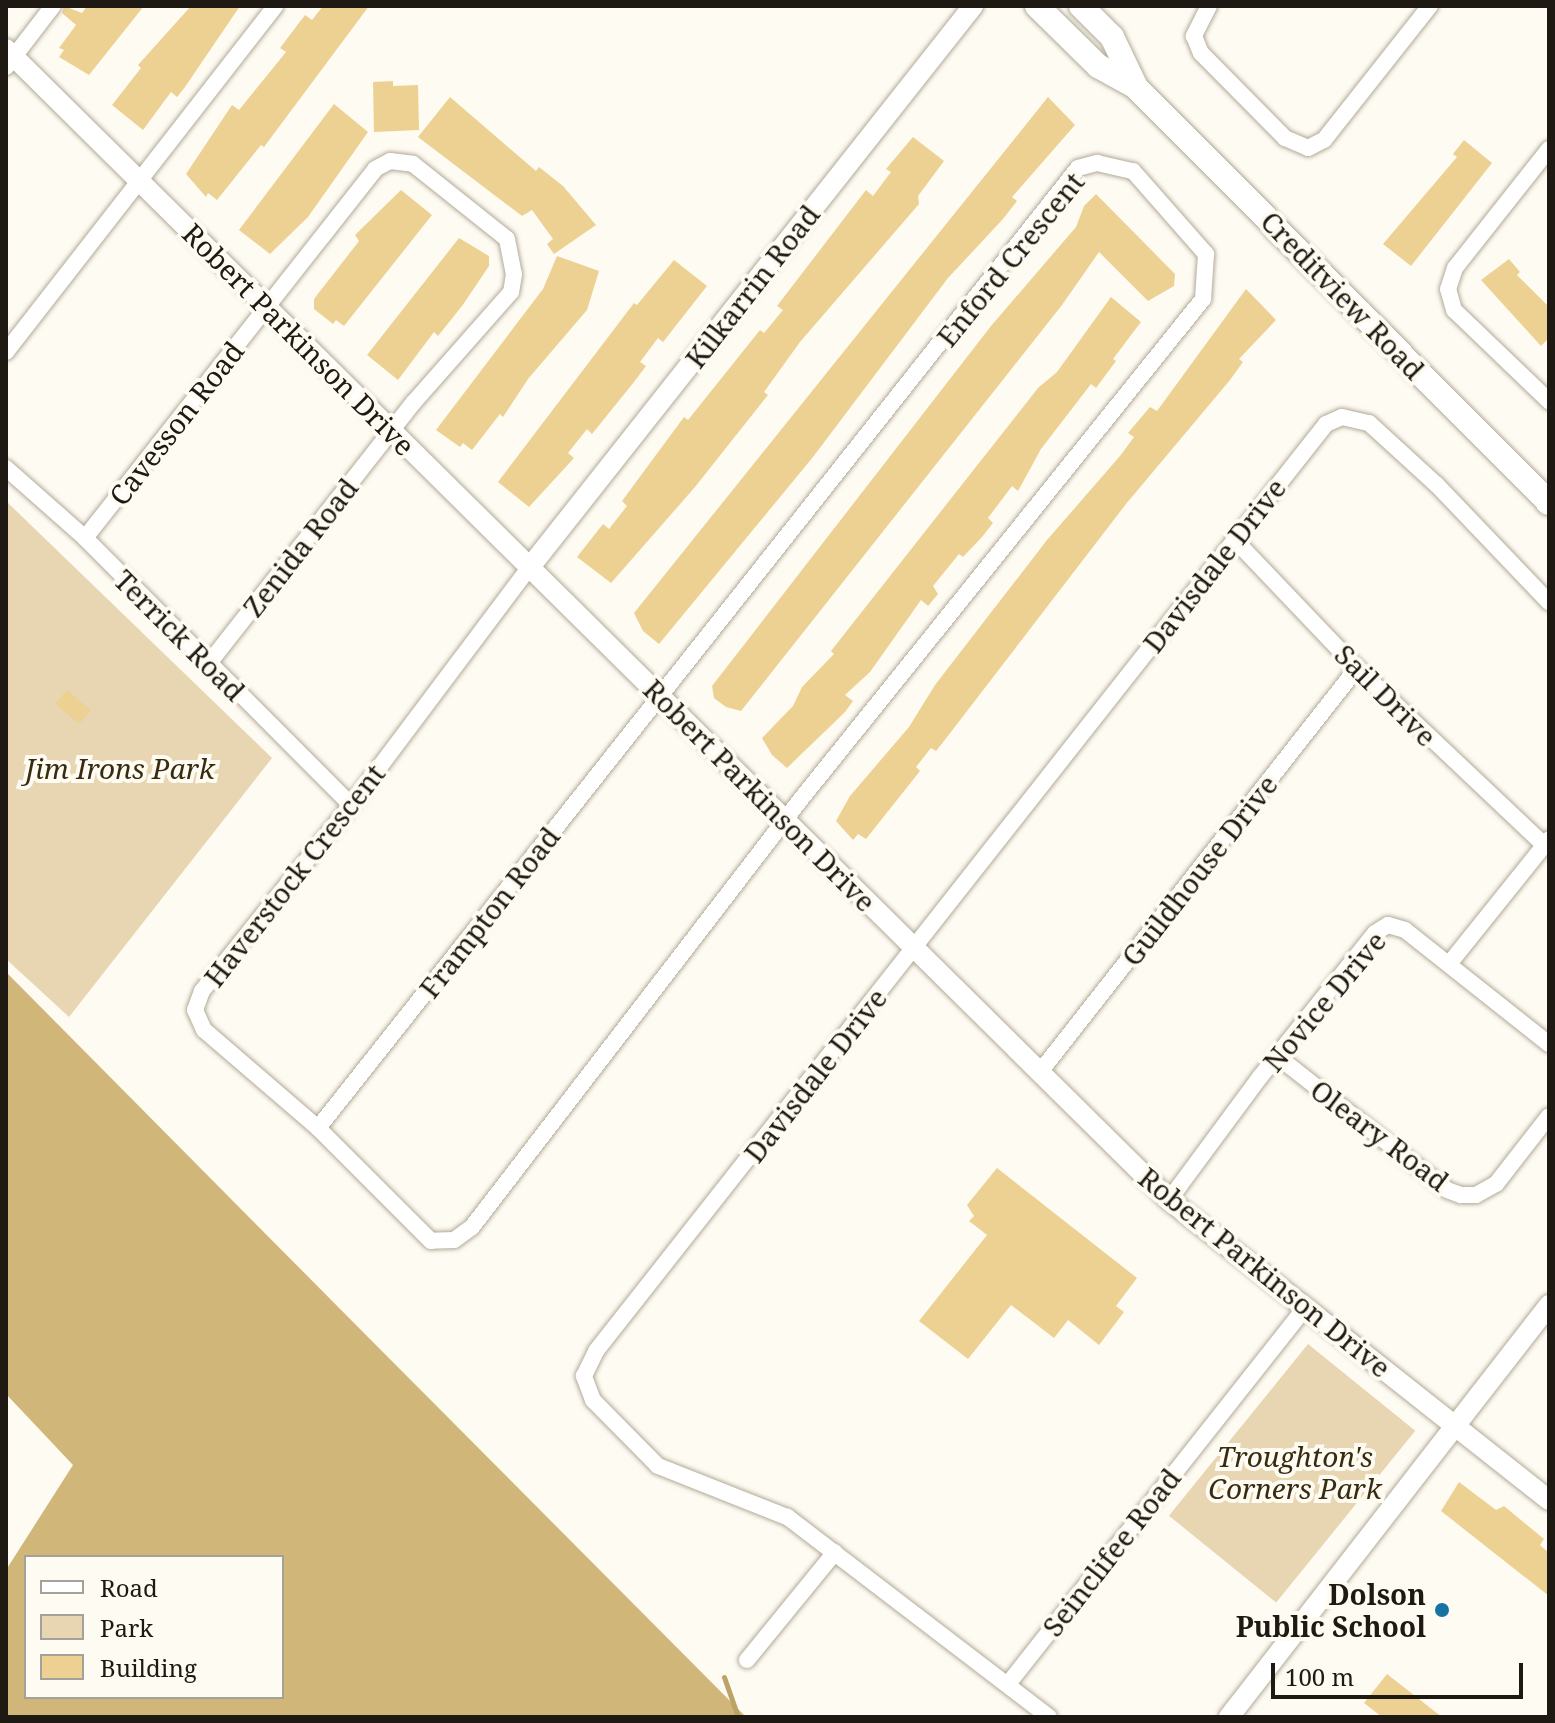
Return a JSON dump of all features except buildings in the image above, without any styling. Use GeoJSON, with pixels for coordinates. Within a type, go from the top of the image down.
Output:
{"type":"FeatureCollection","features":[{"type":"Feature","properties":{"kind":"main road","name":"Creditview Road"},"geometry":{"type":"LineString","coordinates":[[1037,6],[1098,66],[1136,87],[1549,503]]}},
{"type":"Feature","properties":{"kind":"main road","name":"Creditview Road"},"geometry":{"type":"LineString","coordinates":[[1081,6],[1112,37],[1136,87]]}},
{"type":"Feature","properties":{"kind":"street"},"geometry":{"type":"LineString","coordinates":[[9,58],[53,6]]}},
{"type":"Feature","properties":{"kind":"street"},"geometry":{"type":"LineString","coordinates":[[6,352],[275,6]]}},
{"type":"Feature","properties":{"kind":"street","name":"Kilkarrin Road"},"geometry":{"type":"LineString","coordinates":[[530,567],[973,6]]}},
{"type":"Feature","properties":{"kind":"street"},"geometry":{"type":"LineString","coordinates":[[1209,6],[1196,26],[1196,45],[1285,138],[1308,148],[1324,140],[1430,6]]}},
{"type":"Feature","properties":{"kind":"street","name":"Robert Parkinson Drive"},"geometry":{"type":"LineString","coordinates":[[9,58],[138,179],[1169,1200],[1549,1500]]}},
{"type":"Feature","properties":{"kind":"street"},"geometry":{"type":"LineString","coordinates":[[1549,149],[1455,268],[1448,289],[1454,310],[1549,401]]}},
{"type":"Feature","properties":{"kind":"street","name":"Cavesson Road"},"geometry":{"type":"LineString","coordinates":[[85,538],[375,169],[390,161],[413,164],[507,239],[514,265],[511,292],[392,430]]}},
{"type":"Feature","properties":{"kind":"street","name":"Enford Crescent"},"geometry":{"type":"LineString","coordinates":[[660,696],[1078,168],[1097,163],[1133,171],[1206,254],[1203,299],[785,820]]}},
{"type":"Feature","properties":{"kind":"street","name":"Davisdale Drive"},"geometry":{"type":"LineString","coordinates":[[1049,1717],[787,1517],[658,1466],[593,1400],[584,1376],[596,1351],[1326,424],[1342,417],[1369,423],[1437,485],[1549,602]]}},
{"type":"Feature","properties":{"kind":"street","name":"Zenida Road"},"geometry":{"type":"LineString","coordinates":[[208,664],[392,430]]}},
{"type":"Feature","properties":{"kind":"street","name":"Terrick Road"},"geometry":{"type":"LineString","coordinates":[[6,468],[85,538],[351,805]]}},
{"type":"Feature","properties":{"kind":"street","name":"Sail Drive"},"geometry":{"type":"LineString","coordinates":[[1234,539],[1357,668],[1546,842]]}},
{"type":"Feature","properties":{"kind":"street","name":"Haverstock Crescent"},"geometry":{"type":"LineString","coordinates":[[530,567],[351,805],[202,991],[195,1010],[204,1030],[318,1128],[421,1236],[443,1242],[464,1235],[785,820]]}},
{"type":"Feature","properties":{"kind":"street","name":"Guildhouse Drive"},"geometry":{"type":"LineString","coordinates":[[1040,1072],[1357,668]]}},
{"type":"Feature","properties":{"kind":"street","name":"Frampton Road"},"geometry":{"type":"LineString","coordinates":[[318,1128],[660,696]]}},
{"type":"Feature","properties":{"kind":"street"},"geometry":{"type":"LineString","coordinates":[[1449,964],[1546,842]]}},
{"type":"Feature","properties":{"kind":"street","name":"Novice Drive"},"geometry":{"type":"LineString","coordinates":[[1169,1200],[1277,1056],[1375,933],[1388,925],[1405,930],[1549,1044]]}},
{"type":"Feature","properties":{"kind":"street","name":"Oleary Road"},"geometry":{"type":"LineString","coordinates":[[1277,1056],[1447,1190],[1461,1195],[1476,1195],[1496,1184],[1549,1116]]}},
{"type":"Feature","properties":{"kind":"street"},"geometry":{"type":"LineString","coordinates":[[1229,1717],[1549,1305]]}},
{"type":"Feature","properties":{"kind":"street","name":"Seinclifee Road"},"geometry":{"type":"LineString","coordinates":[[1008,1684],[1305,1308]]}},
{"type":"Feature","properties":{"kind":"street"},"geometry":{"type":"LineString","coordinates":[[747,1660],[835,1552]]}},
{"type":"Feature","properties":{"kind":"green space","name":"Jim Irons Park"},"geometry":{"type":"Polygon","coordinates":[[[6,501],[272,758],[69,1017],[6,959],[6,501]]]}},
{"type":"Feature","properties":{"kind":"green space","name":"Troughton's Corners Park"},"geometry":{"type":"Polygon","coordinates":[[[1308,1344],[1415,1431],[1276,1603],[1169,1516],[1308,1344]]]}},
{"type":"Feature","properties":{"kind":"shaded area"},"geometry":{"type":"Polygon","coordinates":[[[6,972],[746,1717],[6,1717],[6,1570],[73,1465],[6,1394],[6,972]]]}},
{"type":"Feature","properties":{"kind":"waterway"},"geometry":{"type":"LineString","coordinates":[[724,1677],[738,1717]]}},
{"type":"Feature","properties":{"kind":"place","name":"Dolson Public School"},"geometry":{"type":"Point","coordinates":[1442,1610]}}]}
